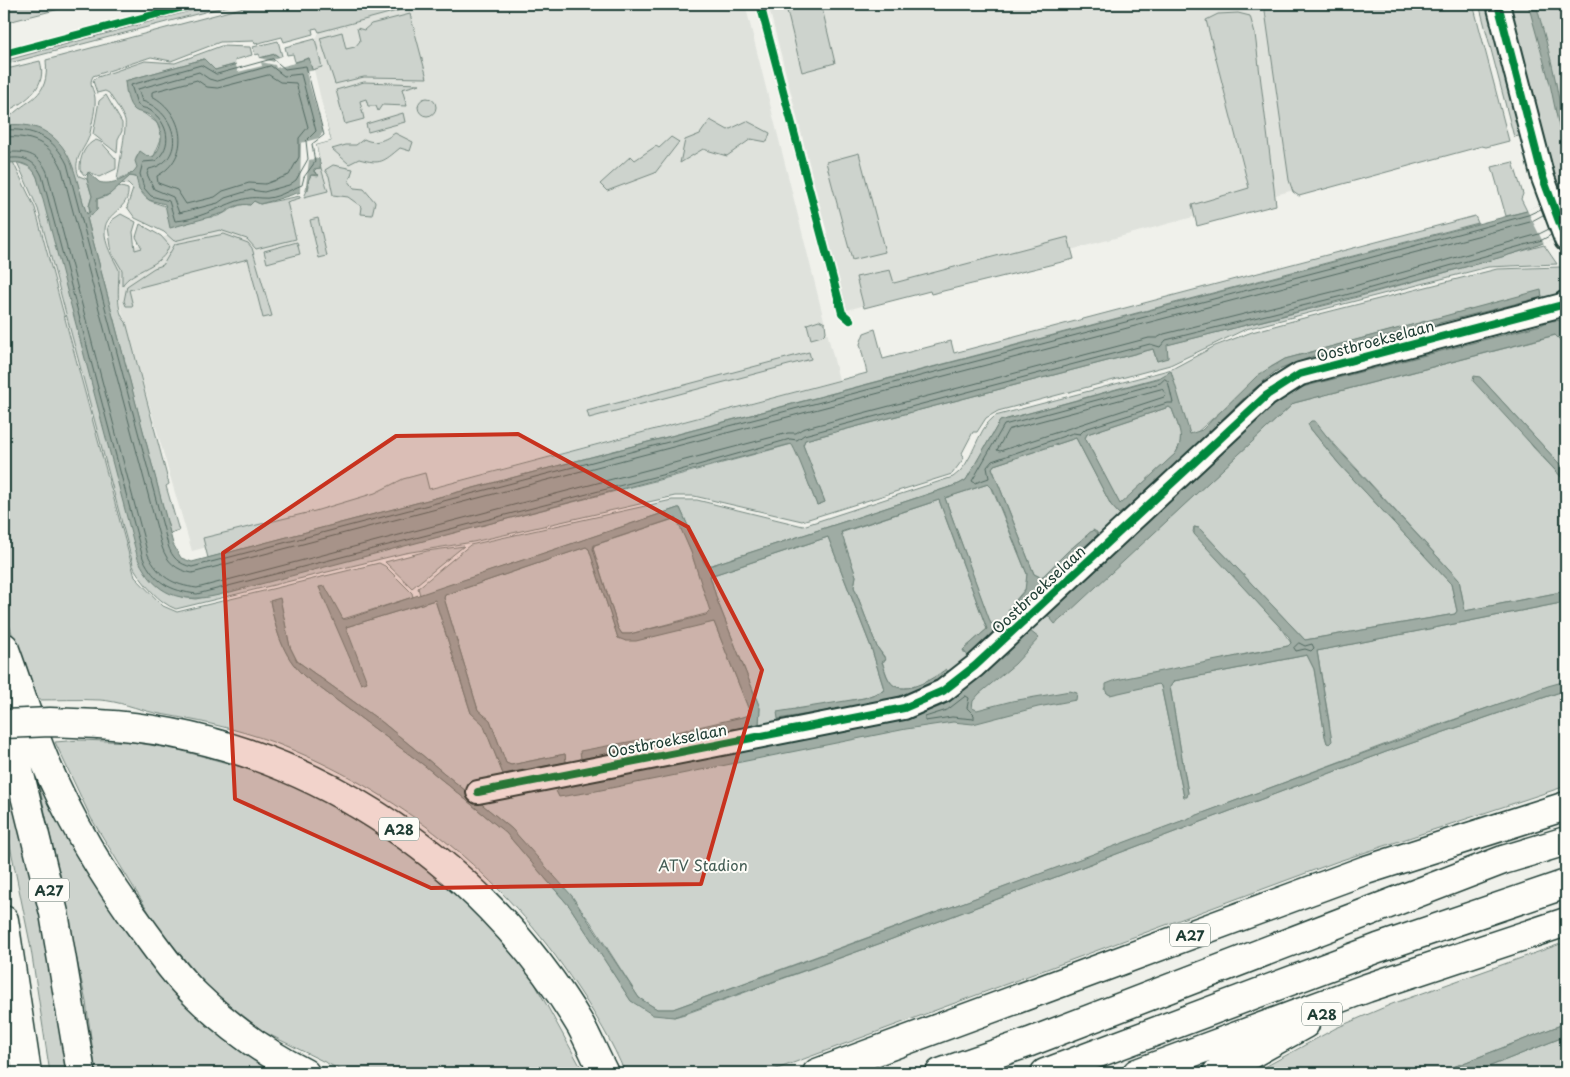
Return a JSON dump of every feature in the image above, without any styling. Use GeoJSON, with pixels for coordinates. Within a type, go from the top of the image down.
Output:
{"type":"FeatureCollection","features":[{"type":"Feature","properties":{"kind":"highway"},"geometry":{"type":"LineString","coordinates":[[4,647],[42,754],[64,801],[111,886],[167,962],[196,995],[262,1048],[305,1073]]}},
{"type":"Feature","properties":{"kind":"highway","name":"A27"},"geometry":{"type":"LineString","coordinates":[[4,710],[54,913],[81,1073]]}},
{"type":"Feature","properties":{"kind":"highway","name":"A28"},"geometry":{"type":"LineString","coordinates":[[4,724],[50,722],[162,730],[259,758],[296,772],[347,797],[419,843],[496,913],[550,979],[581,1027],[604,1073]]}},
{"type":"Feature","properties":{"kind":"highway","name":"A27"},"geometry":{"type":"LineString","coordinates":[[817,1073],[1366,870],[1566,806]]}},
{"type":"Feature","properties":{"kind":"highway"},"geometry":{"type":"LineString","coordinates":[[940,1073],[1040,1038],[1503,860],[1566,842]]}},
{"type":"Feature","properties":{"kind":"highway"},"geometry":{"type":"LineString","coordinates":[[1045,1073],[1378,948],[1566,884]]}},
{"type":"Feature","properties":{"kind":"highway"},"geometry":{"type":"LineString","coordinates":[[4,920],[27,1073]]}},
{"type":"Feature","properties":{"kind":"highway"},"geometry":{"type":"LineString","coordinates":[[1137,1073],[1367,988],[1566,922]]}},
{"type":"Feature","properties":{"kind":"highway","name":"A28"},"geometry":{"type":"LineString","coordinates":[[1217,1073],[1278,1041],[1367,988]]}},
{"type":"Feature","properties":{"kind":"street"},"geometry":{"type":"LineString","coordinates":[[1498,4],[1550,199],[1565,237]]}},
{"type":"Feature","properties":{"kind":"street","name":"Oostbroekselaan"},"geometry":{"type":"LineString","coordinates":[[478,792],[904,708],[935,694],[975,666],[1267,394],[1287,380],[1300,374],[1562,305],[1566,302]]}},
{"type":"Feature","properties":{"kind":"highlighted area"},"geometry":{"type":"Polygon","coordinates":[[[518,434],[688,527],[762,670],[701,884],[431,888],[235,799],[223,553],[396,436],[518,434]]]}},
{"type":"Feature","properties":{"kind":"shaded area"},"geometry":{"type":"Polygon","coordinates":[[[408,4],[745,4],[839,380],[192,551],[121,308],[108,254],[288,200],[328,191],[316,145],[331,141],[309,58],[319,32],[408,8],[408,4]]]}},
{"type":"Feature","properties":{"kind":"shaded area"},"geometry":{"type":"Polygon","coordinates":[[[768,4],[1271,4],[1309,186],[847,310],[768,4]]]}},
{"type":"Feature","properties":{"kind":"green space"},"geometry":{"type":"Polygon","coordinates":[[[4,4],[79,4],[4,23],[4,4]]]}},
{"type":"Feature","properties":{"kind":"green space"},"geometry":{"type":"Polygon","coordinates":[[[216,4],[235,4],[10,63],[4,61],[216,4]]]}},
{"type":"Feature","properties":{"kind":"green space"},"geometry":{"type":"Polygon","coordinates":[[[256,4],[408,4],[408,8],[319,32],[317,28],[312,29],[313,34],[284,42],[282,37],[255,44],[254,41],[220,42],[171,61],[151,57],[93,76],[91,82],[95,98],[94,116],[90,133],[77,164],[79,176],[87,179],[92,196],[89,206],[90,212],[86,214],[71,166],[54,140],[41,131],[26,126],[7,125],[7,120],[41,90],[46,73],[46,60],[256,4]]]}},
{"type":"Feature","properties":{"kind":"green space"},"geometry":{"type":"Polygon","coordinates":[[[821,4],[835,63],[802,72],[787,11],[821,4]]]}},
{"type":"Feature","properties":{"kind":"green space"},"geometry":{"type":"Polygon","coordinates":[[[1264,4],[1473,4],[1509,141],[1486,147],[1482,146],[1299,196],[1293,192],[1289,180],[1264,4]]]}},
{"type":"Feature","properties":{"kind":"green space"},"geometry":{"type":"Polygon","coordinates":[[[1479,4],[1491,4],[1524,135],[1514,137],[1479,4]]]}},
{"type":"Feature","properties":{"kind":"green space"},"geometry":{"type":"Polygon","coordinates":[[[1504,4],[1566,4],[1566,207],[1551,174],[1504,4]]]}},
{"type":"Feature","properties":{"kind":"green space"},"geometry":{"type":"Polygon","coordinates":[[[1238,13],[1250,16],[1255,34],[1276,205],[1197,226],[1192,205],[1249,188],[1206,20],[1218,14],[1238,13]]]}},
{"type":"Feature","properties":{"kind":"green space"},"geometry":{"type":"Polygon","coordinates":[[[410,14],[427,78],[364,77],[335,84],[320,38],[342,32],[346,49],[355,47],[360,41],[357,28],[364,30],[371,24],[410,14]]]}},
{"type":"Feature","properties":{"kind":"green space"},"geometry":{"type":"Polygon","coordinates":[[[315,39],[322,67],[312,70],[309,58],[295,62],[293,54],[287,55],[285,47],[315,39]]]}},
{"type":"Feature","properties":{"kind":"green space"},"geometry":{"type":"Polygon","coordinates":[[[278,41],[282,56],[279,57],[275,54],[260,58],[259,54],[255,55],[253,47],[278,41]]]}},
{"type":"Feature","properties":{"kind":"green space"},"geometry":{"type":"Polygon","coordinates":[[[221,46],[250,47],[252,55],[235,60],[236,64],[215,70],[204,59],[125,81],[130,103],[157,123],[162,137],[154,156],[149,157],[139,154],[136,158],[138,166],[136,171],[117,180],[124,140],[125,121],[109,93],[105,91],[97,93],[93,81],[95,78],[145,61],[175,63],[221,46]]]}},
{"type":"Feature","properties":{"kind":"green space"},"geometry":{"type":"Polygon","coordinates":[[[40,61],[41,78],[34,92],[7,111],[4,109],[4,67],[11,68],[40,61]]]}},
{"type":"Feature","properties":{"kind":"green space"},"geometry":{"type":"Polygon","coordinates":[[[364,82],[420,84],[402,89],[407,106],[382,105],[378,111],[376,106],[368,106],[366,99],[360,101],[364,119],[345,124],[336,90],[364,82]]]}},
{"type":"Feature","properties":{"kind":"green space"},"geometry":{"type":"Polygon","coordinates":[[[106,95],[122,123],[117,153],[93,134],[99,101],[106,95]]]}},
{"type":"Feature","properties":{"kind":"green space"},"geometry":{"type":"Polygon","coordinates":[[[427,98],[433,101],[436,107],[433,113],[427,116],[421,113],[418,107],[421,101],[427,98]]]}},
{"type":"Feature","properties":{"kind":"green space"},"geometry":{"type":"Polygon","coordinates":[[[403,113],[405,122],[368,132],[366,124],[403,113]]]}},
{"type":"Feature","properties":{"kind":"green space"},"geometry":{"type":"Polygon","coordinates":[[[710,120],[728,130],[747,121],[770,133],[767,142],[751,139],[727,156],[703,149],[680,163],[685,140],[700,134],[710,120]]]}},
{"type":"Feature","properties":{"kind":"green space"},"geometry":{"type":"Polygon","coordinates":[[[395,133],[413,142],[410,151],[400,148],[381,161],[372,162],[359,159],[349,164],[332,149],[346,145],[356,145],[364,139],[372,142],[380,141],[395,133]]]}},
{"type":"Feature","properties":{"kind":"green space"},"geometry":{"type":"Polygon","coordinates":[[[671,137],[679,142],[655,173],[607,191],[600,184],[631,156],[635,160],[656,146],[659,148],[671,137]]]}},
{"type":"Feature","properties":{"kind":"green space"},"geometry":{"type":"Polygon","coordinates":[[[96,140],[101,142],[116,159],[116,169],[99,177],[89,172],[85,176],[80,170],[82,156],[86,148],[96,140]]]}},
{"type":"Feature","properties":{"kind":"green space"},"geometry":{"type":"Polygon","coordinates":[[[859,153],[885,252],[852,260],[826,162],[859,153]]]}},
{"type":"Feature","properties":{"kind":"green space","name":"ATV Stadion"},"geometry":{"type":"Polygon","coordinates":[[[13,162],[35,208],[135,577],[163,606],[177,612],[379,563],[385,566],[412,593],[413,597],[343,619],[319,587],[349,652],[346,627],[435,600],[471,713],[483,723],[503,774],[566,762],[565,754],[511,765],[506,763],[490,720],[478,710],[444,598],[445,595],[586,547],[589,549],[618,638],[714,622],[751,715],[731,720],[759,724],[760,708],[717,600],[710,576],[828,537],[871,647],[884,689],[864,698],[802,710],[797,708],[778,719],[920,692],[946,670],[926,682],[909,688],[894,686],[889,680],[882,661],[886,659],[877,647],[854,587],[856,576],[840,533],[939,500],[987,629],[963,650],[965,654],[991,625],[945,498],[988,484],[991,486],[1027,574],[1026,588],[1014,602],[1068,562],[1097,536],[1097,532],[1093,530],[1043,576],[1040,577],[1034,574],[992,468],[994,465],[1076,438],[1111,505],[1119,514],[1155,485],[1248,394],[1276,371],[1321,353],[1542,296],[1540,291],[1285,359],[1271,367],[1195,434],[1190,435],[1160,377],[1000,421],[966,480],[959,484],[712,565],[707,566],[704,562],[680,508],[678,508],[420,595],[418,588],[470,545],[672,500],[697,500],[803,526],[953,477],[966,464],[983,430],[995,416],[1172,369],[1215,346],[1252,332],[1300,319],[1497,269],[1560,267],[1566,280],[1566,293],[1289,386],[1566,309],[1566,320],[1549,321],[1541,325],[1303,387],[1278,402],[1145,541],[1294,403],[1556,335],[1566,346],[1566,471],[1480,377],[1533,447],[1566,482],[1566,591],[1465,611],[1459,580],[1313,421],[1310,428],[1339,464],[1451,584],[1457,611],[1455,614],[1305,640],[1199,528],[1194,527],[1193,532],[1280,627],[1291,643],[1288,646],[1250,653],[1105,689],[1108,694],[1159,684],[1161,686],[1184,797],[1188,793],[1170,687],[1174,681],[1307,655],[1314,669],[1325,736],[1327,743],[1330,743],[1329,721],[1317,651],[1566,602],[1566,681],[1418,732],[1063,866],[673,1009],[657,1009],[639,998],[590,921],[512,829],[382,722],[297,661],[290,647],[280,599],[270,601],[281,642],[296,668],[304,676],[425,766],[506,833],[570,907],[631,1001],[674,1017],[685,1014],[884,942],[1386,752],[1566,690],[1566,786],[1336,862],[766,1073],[625,1073],[603,1029],[577,987],[548,946],[516,908],[482,873],[405,811],[363,785],[319,762],[273,742],[244,733],[155,713],[121,703],[84,700],[35,700],[4,610],[4,164],[13,162]]]}},
{"type":"Feature","properties":{"kind":"green space"},"geometry":{"type":"Polygon","coordinates":[[[17,162],[32,168],[37,177],[181,597],[196,599],[792,444],[801,462],[817,505],[825,502],[803,445],[805,440],[1153,349],[1157,361],[1168,357],[1166,345],[1343,301],[1544,245],[1557,264],[1488,267],[1246,329],[1170,365],[998,411],[986,418],[977,432],[973,432],[962,453],[964,458],[952,474],[802,521],[694,496],[675,496],[473,542],[405,553],[176,609],[152,592],[134,568],[38,209],[17,162]]]}},
{"type":"Feature","properties":{"kind":"green space"},"geometry":{"type":"Polygon","coordinates":[[[1513,162],[1523,194],[1521,199],[1527,211],[1506,216],[1492,167],[1513,162]]]}},
{"type":"Feature","properties":{"kind":"green space"},"geometry":{"type":"Polygon","coordinates":[[[333,165],[353,169],[349,181],[354,188],[364,189],[375,202],[372,215],[361,214],[362,207],[348,197],[333,195],[329,176],[325,170],[333,165]]]}},
{"type":"Feature","properties":{"kind":"green space"},"geometry":{"type":"Polygon","coordinates":[[[318,167],[321,168],[328,191],[304,197],[309,186],[308,179],[311,175],[319,176],[314,171],[318,167]]]}},
{"type":"Feature","properties":{"kind":"green space"},"geometry":{"type":"Polygon","coordinates":[[[130,176],[136,177],[142,193],[149,200],[179,210],[210,217],[220,215],[240,205],[250,205],[254,201],[260,204],[300,196],[300,198],[287,202],[296,239],[256,249],[247,239],[220,230],[174,241],[164,232],[135,218],[127,207],[133,189],[128,184],[120,183],[130,176]]]}},
{"type":"Feature","properties":{"kind":"green space"},"geometry":{"type":"Polygon","coordinates":[[[118,186],[128,189],[128,196],[122,206],[106,223],[105,235],[109,251],[119,270],[118,298],[120,312],[126,322],[169,484],[166,486],[179,531],[170,534],[87,218],[97,210],[97,199],[107,196],[118,186]]]}},
{"type":"Feature","properties":{"kind":"green space"},"geometry":{"type":"Polygon","coordinates":[[[121,214],[136,222],[133,232],[135,250],[142,248],[136,237],[140,224],[161,236],[169,245],[161,258],[126,280],[122,286],[122,270],[112,253],[108,227],[112,220],[121,214]]]}},
{"type":"Feature","properties":{"kind":"green space"},"geometry":{"type":"Polygon","coordinates":[[[1475,216],[1478,223],[208,558],[203,538],[315,511],[375,493],[403,479],[425,473],[429,489],[867,373],[860,344],[864,333],[875,329],[883,359],[951,341],[954,353],[1475,216]]]}},
{"type":"Feature","properties":{"kind":"green space"},"geometry":{"type":"Polygon","coordinates":[[[318,218],[327,256],[319,258],[310,220],[318,218]]]}},
{"type":"Feature","properties":{"kind":"green space"},"geometry":{"type":"Polygon","coordinates":[[[224,234],[248,243],[252,248],[272,316],[263,318],[248,259],[129,290],[133,306],[126,306],[124,301],[127,286],[154,268],[163,265],[175,244],[224,234]]]}},
{"type":"Feature","properties":{"kind":"green space"},"geometry":{"type":"Polygon","coordinates":[[[1068,237],[1074,259],[931,294],[930,291],[864,308],[856,277],[890,270],[894,283],[1068,237]]]}},
{"type":"Feature","properties":{"kind":"green space"},"geometry":{"type":"Polygon","coordinates":[[[297,242],[300,254],[267,263],[264,251],[297,242]]]}},
{"type":"Feature","properties":{"kind":"green space"},"geometry":{"type":"Polygon","coordinates":[[[819,320],[825,323],[826,332],[822,336],[811,339],[807,324],[819,320]]]}},
{"type":"Feature","properties":{"kind":"green space"},"geometry":{"type":"Polygon","coordinates":[[[809,352],[811,359],[589,418],[587,411],[809,352]]]}},
{"type":"Feature","properties":{"kind":"green space"},"geometry":{"type":"Polygon","coordinates":[[[1169,407],[1172,409],[1180,432],[1180,443],[1175,454],[1120,505],[1085,438],[1087,434],[1169,407]]]}},
{"type":"Feature","properties":{"kind":"green space"},"geometry":{"type":"Polygon","coordinates":[[[677,518],[710,607],[709,613],[630,634],[622,634],[618,628],[593,548],[595,545],[677,518]]]}},
{"type":"Feature","properties":{"kind":"green space"},"geometry":{"type":"Polygon","coordinates":[[[464,546],[412,588],[385,562],[427,551],[464,546]]]}},
{"type":"Feature","properties":{"kind":"green space"},"geometry":{"type":"Polygon","coordinates":[[[4,737],[77,1073],[50,1073],[30,943],[4,816],[4,737]]]}},
{"type":"Feature","properties":{"kind":"green space"},"geometry":{"type":"Polygon","coordinates":[[[80,740],[132,742],[179,750],[275,776],[345,809],[428,868],[484,921],[510,949],[534,982],[584,1073],[347,1073],[264,1032],[208,988],[158,927],[91,818],[55,742],[80,740]]]}},
{"type":"Feature","properties":{"kind":"green space"},"geometry":{"type":"Polygon","coordinates":[[[33,757],[88,867],[285,1073],[96,1073],[86,1002],[33,757]]]}},
{"type":"Feature","properties":{"kind":"green space"},"geometry":{"type":"Polygon","coordinates":[[[1566,942],[1566,1023],[1438,1073],[1254,1073],[1336,1028],[1392,1004],[1566,942]]]}},
{"type":"Feature","properties":{"kind":"green space"},"geometry":{"type":"Polygon","coordinates":[[[1566,1036],[1566,1073],[1473,1073],[1566,1036]]]}},
{"type":"Feature","properties":{"kind":"water"},"geometry":{"type":"Polygon","coordinates":[[[1528,4],[1536,4],[1549,51],[1559,98],[1562,130],[1560,132],[1550,84],[1528,4]]]}},
{"type":"Feature","properties":{"kind":"water"},"geometry":{"type":"Polygon","coordinates":[[[275,54],[287,65],[309,58],[331,141],[316,145],[321,168],[314,169],[314,172],[319,175],[311,175],[308,181],[308,190],[260,204],[254,201],[250,205],[236,206],[224,213],[170,228],[165,204],[149,200],[139,189],[136,177],[130,176],[110,194],[97,199],[97,210],[87,218],[173,544],[181,558],[192,562],[1527,211],[1566,191],[1566,233],[1534,247],[1500,257],[1333,303],[1167,345],[1168,358],[1157,361],[1153,349],[805,440],[803,445],[825,502],[817,505],[791,444],[219,595],[205,598],[181,597],[161,589],[152,581],[138,559],[37,177],[31,168],[23,164],[4,164],[4,126],[18,125],[38,128],[53,137],[62,146],[73,167],[87,214],[90,212],[89,206],[92,196],[87,179],[88,172],[99,182],[109,183],[120,180],[130,175],[137,167],[135,161],[140,151],[147,156],[153,157],[160,146],[161,134],[157,123],[147,114],[136,111],[132,107],[127,97],[125,81],[204,59],[215,70],[275,54]]]}},
{"type":"Feature","properties":{"kind":"water"},"geometry":{"type":"Polygon","coordinates":[[[1541,290],[1542,297],[1321,353],[1276,371],[1248,394],[1155,485],[1119,514],[1111,505],[1076,438],[994,465],[992,468],[1034,574],[1040,577],[1043,576],[1093,530],[1098,534],[1034,597],[1011,614],[1008,610],[1025,590],[1027,574],[993,489],[988,484],[945,498],[991,624],[996,621],[1000,625],[993,635],[969,657],[963,650],[987,629],[939,500],[841,532],[856,576],[854,587],[877,647],[886,660],[882,662],[889,680],[894,686],[909,688],[926,682],[946,669],[950,674],[920,692],[887,701],[778,719],[777,712],[864,698],[884,689],[871,647],[828,537],[710,576],[717,600],[760,708],[759,724],[671,742],[668,734],[751,715],[714,622],[636,641],[626,641],[618,638],[589,549],[586,547],[445,595],[444,598],[478,710],[490,720],[506,763],[511,765],[565,754],[566,762],[503,774],[483,724],[471,713],[435,600],[346,627],[367,682],[361,684],[319,587],[325,586],[343,619],[347,619],[678,508],[680,508],[704,562],[707,566],[712,565],[959,484],[966,480],[1000,421],[1159,378],[1171,371],[1190,434],[1202,430],[1258,375],[1285,359],[1541,290]],[[1169,407],[1087,434],[1085,438],[1120,504],[1175,454],[1180,443],[1180,432],[1172,409],[1169,407]],[[676,518],[594,545],[593,549],[618,628],[622,634],[630,634],[706,615],[710,611],[691,552],[676,518]]]}},
{"type":"Feature","properties":{"kind":"water"},"geometry":{"type":"Polygon","coordinates":[[[1566,320],[1566,346],[1555,335],[1294,403],[1068,613],[1055,624],[1046,613],[1247,426],[1278,402],[1303,387],[1541,325],[1549,321],[1566,320]]]}},
{"type":"Feature","properties":{"kind":"water"},"geometry":{"type":"Polygon","coordinates":[[[1474,376],[1480,377],[1566,471],[1566,482],[1473,381],[1474,376]]]}},
{"type":"Feature","properties":{"kind":"water"},"geometry":{"type":"Polygon","coordinates":[[[1311,421],[1315,421],[1332,443],[1459,580],[1465,611],[1566,591],[1566,602],[1317,651],[1332,741],[1329,744],[1325,736],[1314,669],[1307,655],[1174,681],[1170,687],[1188,793],[1187,797],[1184,797],[1161,686],[1159,684],[1110,695],[1106,692],[1106,684],[1116,680],[1288,646],[1291,643],[1289,637],[1194,534],[1194,527],[1199,528],[1305,640],[1455,614],[1457,611],[1451,584],[1339,464],[1310,428],[1308,424],[1311,421]]]}},
{"type":"Feature","properties":{"kind":"water"},"geometry":{"type":"Polygon","coordinates":[[[280,598],[290,647],[297,661],[382,722],[512,829],[572,896],[639,998],[657,1009],[673,1009],[1548,686],[1566,681],[1566,690],[1386,752],[884,942],[674,1017],[653,1015],[631,1001],[570,907],[506,833],[425,766],[304,676],[296,668],[281,642],[270,601],[280,598]]]}},
{"type":"Feature","properties":{"kind":"water"},"geometry":{"type":"Polygon","coordinates":[[[1030,631],[1039,638],[1015,664],[979,694],[973,701],[972,708],[977,710],[1012,701],[1070,691],[1077,693],[1076,700],[1038,707],[973,724],[953,722],[906,729],[591,792],[559,797],[556,791],[567,785],[926,712],[944,705],[955,698],[1030,631]]]}},
{"type":"Feature","properties":{"kind":"water"},"geometry":{"type":"Polygon","coordinates":[[[650,738],[651,745],[581,759],[580,751],[650,738]]]}},
{"type":"Feature","properties":{"kind":"water"},"geometry":{"type":"Polygon","coordinates":[[[1566,1023],[1566,1036],[1473,1073],[1438,1073],[1566,1023]]]}},
{"type":"Feature","properties":{"kind":"pier"},"geometry":{"type":"Polygon","coordinates":[[[259,55],[260,58],[274,62],[274,59],[282,56],[287,62],[294,60],[295,63],[276,68],[275,65],[261,62],[262,66],[238,72],[235,62],[259,55]]]}},
{"type":"Feature","properties":{"kind":"pier"},"geometry":{"type":"Polygon","coordinates":[[[314,70],[331,141],[316,145],[319,158],[309,160],[305,194],[300,194],[301,143],[319,138],[323,132],[306,72],[314,70]]]}},
{"type":"Feature","properties":{"kind":"pier"},"geometry":{"type":"Polygon","coordinates":[[[1566,191],[1566,233],[1544,244],[1527,210],[1566,191]]]}},
{"type":"Feature","properties":{"kind":"cycle path"},"geometry":{"type":"LineString","coordinates":[[4,54],[195,4]]}},
{"type":"Feature","properties":{"kind":"cycle path"},"geometry":{"type":"LineString","coordinates":[[760,4],[842,313],[850,320]]}},
{"type":"Feature","properties":{"kind":"cycle path"},"geometry":{"type":"LineString","coordinates":[[1498,4],[1543,178],[1566,240]]}},
{"type":"Feature","properties":{"kind":"cycle path"},"geometry":{"type":"LineString","coordinates":[[478,792],[904,708],[943,691],[975,666],[1267,395],[1300,374],[1562,305],[1566,302]]}}]}
